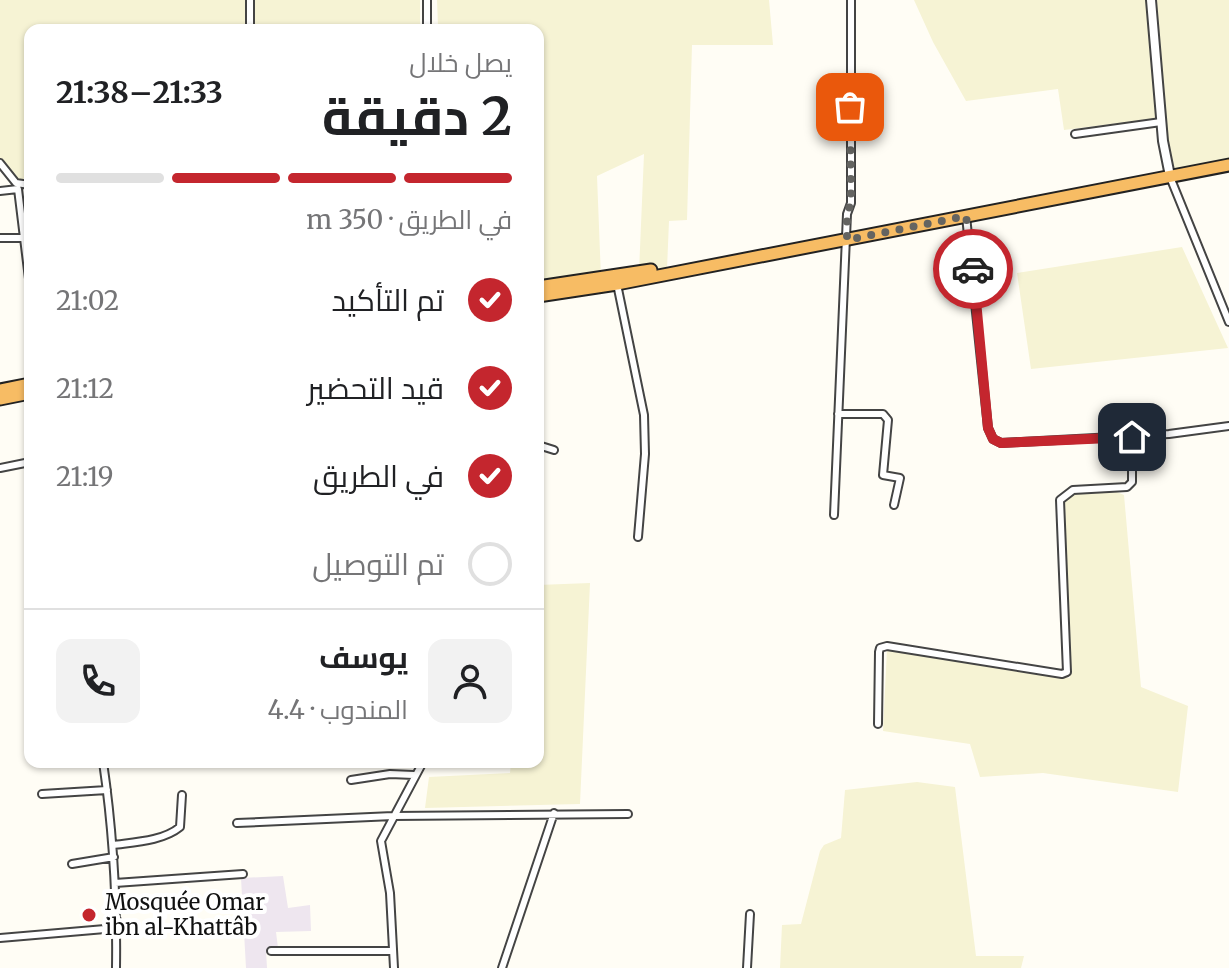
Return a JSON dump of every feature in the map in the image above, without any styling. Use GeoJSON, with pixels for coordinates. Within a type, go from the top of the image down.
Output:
{"type":"FeatureCollection","features":[{"type":"Feature","properties":{"kind":"highway"},"geometry":{"type":"LineString","coordinates":[[544,295],[617,284],[847,236],[966,216],[1229,159]]}},
{"type":"Feature","properties":{"kind":"highway"},"geometry":{"type":"LineString","coordinates":[[544,286],[667,269],[1169,173],[1229,165]]}},
{"type":"Feature","properties":{"kind":"highway"},"geometry":{"type":"LineString","coordinates":[[0,390],[24,385]]}},
{"type":"Feature","properties":{"kind":"highway"},"geometry":{"type":"LineString","coordinates":[[0,399],[24,394]]}},
{"type":"Feature","properties":{"kind":"street"},"geometry":{"type":"LineString","coordinates":[[250,0],[250,24]]}},
{"type":"Feature","properties":{"kind":"street"},"geometry":{"type":"LineString","coordinates":[[427,0],[427,24]]}},
{"type":"Feature","properties":{"kind":"street"},"geometry":{"type":"LineString","coordinates":[[834,515],[847,214],[851,203],[851,0]]}},
{"type":"Feature","properties":{"kind":"street"},"geometry":{"type":"LineString","coordinates":[[1151,0],[1161,122],[1169,173],[1229,322]]}},
{"type":"Feature","properties":{"kind":"street"},"geometry":{"type":"LineString","coordinates":[[1075,134],[1161,122]]}},
{"type":"Feature","properties":{"kind":"street"},"geometry":{"type":"LineString","coordinates":[[0,163],[16,183],[24,184]]}},
{"type":"Feature","properties":{"kind":"street"},"geometry":{"type":"LineString","coordinates":[[0,191],[18,189],[24,231]]}},
{"type":"Feature","properties":{"kind":"street"},"geometry":{"type":"LineString","coordinates":[[966,216],[988,428],[993,439],[1001,443],[1132,437],[1229,426]]}},
{"type":"Feature","properties":{"kind":"street"},"geometry":{"type":"LineString","coordinates":[[0,238],[24,238]]}},
{"type":"Feature","properties":{"kind":"street"},"geometry":{"type":"LineString","coordinates":[[617,284],[644,415],[645,454],[638,537]]}},
{"type":"Feature","properties":{"kind":"street"},"geometry":{"type":"LineString","coordinates":[[838,414],[883,414],[888,420],[883,475],[900,478],[894,505]]}},
{"type":"Feature","properties":{"kind":"street"},"geometry":{"type":"LineString","coordinates":[[878,724],[879,652],[880,648],[887,646],[1062,674],[1067,672],[1060,500],[1073,490],[1127,487],[1132,482],[1132,437]]}},
{"type":"Feature","properties":{"kind":"street"},"geometry":{"type":"LineString","coordinates":[[544,447],[554,450]]}},
{"type":"Feature","properties":{"kind":"street"},"geometry":{"type":"LineString","coordinates":[[0,468],[24,463]]}},
{"type":"Feature","properties":{"kind":"street"},"geometry":{"type":"LineString","coordinates":[[104,768],[114,857],[116,968]]}},
{"type":"Feature","properties":{"kind":"street"},"geometry":{"type":"LineString","coordinates":[[394,968],[390,893],[381,841],[414,775],[422,768]]}},
{"type":"Feature","properties":{"kind":"street"},"geometry":{"type":"LineString","coordinates":[[351,780],[390,774],[414,775]]}},
{"type":"Feature","properties":{"kind":"street"},"geometry":{"type":"LineString","coordinates":[[42,794],[107,790]]}},
{"type":"Feature","properties":{"kind":"street"},"geometry":{"type":"LineString","coordinates":[[113,845],[152,839],[177,831],[180,827],[182,795]]}},
{"type":"Feature","properties":{"kind":"street"},"geometry":{"type":"LineString","coordinates":[[502,968],[554,813]]}},
{"type":"Feature","properties":{"kind":"street"},"geometry":{"type":"LineString","coordinates":[[237,823],[393,816],[628,814]]}},
{"type":"Feature","properties":{"kind":"street"},"geometry":{"type":"LineString","coordinates":[[72,864],[114,857]]}},
{"type":"Feature","properties":{"kind":"street"},"geometry":{"type":"LineString","coordinates":[[115,883],[243,874]]}},
{"type":"Feature","properties":{"kind":"street"},"geometry":{"type":"LineString","coordinates":[[747,968],[750,914]]}},
{"type":"Feature","properties":{"kind":"street"},"geometry":{"type":"LineString","coordinates":[[0,938],[105,929],[109,921],[117,920]]}},
{"type":"Feature","properties":{"kind":"street"},"geometry":{"type":"LineString","coordinates":[[271,951],[392,951]]}},
{"type":"Feature","properties":{"kind":"shaded area"},"geometry":{"type":"Polygon","coordinates":[[[0,0],[420,0],[420,24],[24,24],[24,184],[16,185],[0,169],[0,0]]]}},
{"type":"Feature","properties":{"kind":"shaded area"},"geometry":{"type":"Polygon","coordinates":[[[437,0],[769,0],[773,45],[692,45],[687,220],[669,221],[667,269],[639,272],[644,154],[597,176],[601,278],[544,286],[544,24],[438,24],[437,0]]]}},
{"type":"Feature","properties":{"kind":"shaded area"},"geometry":{"type":"Polygon","coordinates":[[[914,0],[1229,0],[1229,159],[1168,170],[1159,118],[1064,130],[1058,89],[966,101],[914,0]]]}},
{"type":"Feature","properties":{"kind":"shaded area"},"geometry":{"type":"Polygon","coordinates":[[[1182,247],[1228,348],[1031,369],[1017,273],[1182,247]]]}},
{"type":"Feature","properties":{"kind":"shaded area"},"geometry":{"type":"Polygon","coordinates":[[[1112,490],[1124,495],[1141,687],[1188,706],[1178,792],[1043,773],[980,777],[970,744],[883,731],[887,649],[1070,678],[1065,502],[1074,492],[1112,490]]]}},
{"type":"Feature","properties":{"kind":"shaded area"},"geometry":{"type":"Polygon","coordinates":[[[590,583],[580,804],[425,808],[429,777],[510,773],[510,768],[544,768],[544,585],[590,583]]]}},
{"type":"Feature","properties":{"kind":"shaded area"},"geometry":{"type":"Polygon","coordinates":[[[917,782],[955,787],[976,956],[1024,956],[1021,968],[780,968],[782,925],[801,924],[820,851],[824,845],[841,838],[845,790],[917,782]]]}},
{"type":"Feature","properties":{"kind":"shaded area"},"geometry":{"type":"Polygon","coordinates":[[[283,876],[288,908],[310,905],[311,931],[276,932],[278,948],[266,951],[267,968],[246,968],[241,878],[283,876]]]}},
{"type":"Feature","properties":{"kind":"way so far"},"geometry":{"type":"LineString","coordinates":[[850,107],[851,203],[847,214],[847,240],[966,216],[973,269]]}},
{"type":"Feature","properties":{"kind":"place","name":"Mosquée Omar ibn al-Khattâb"},"geometry":{"type":"Point","coordinates":[89,915]}},
{"type":"Feature","properties":{"kind":"route"},"geometry":{"type":"LineString","coordinates":[[973,269],[988,428],[993,439],[1001,443],[1132,437]]}}]}
